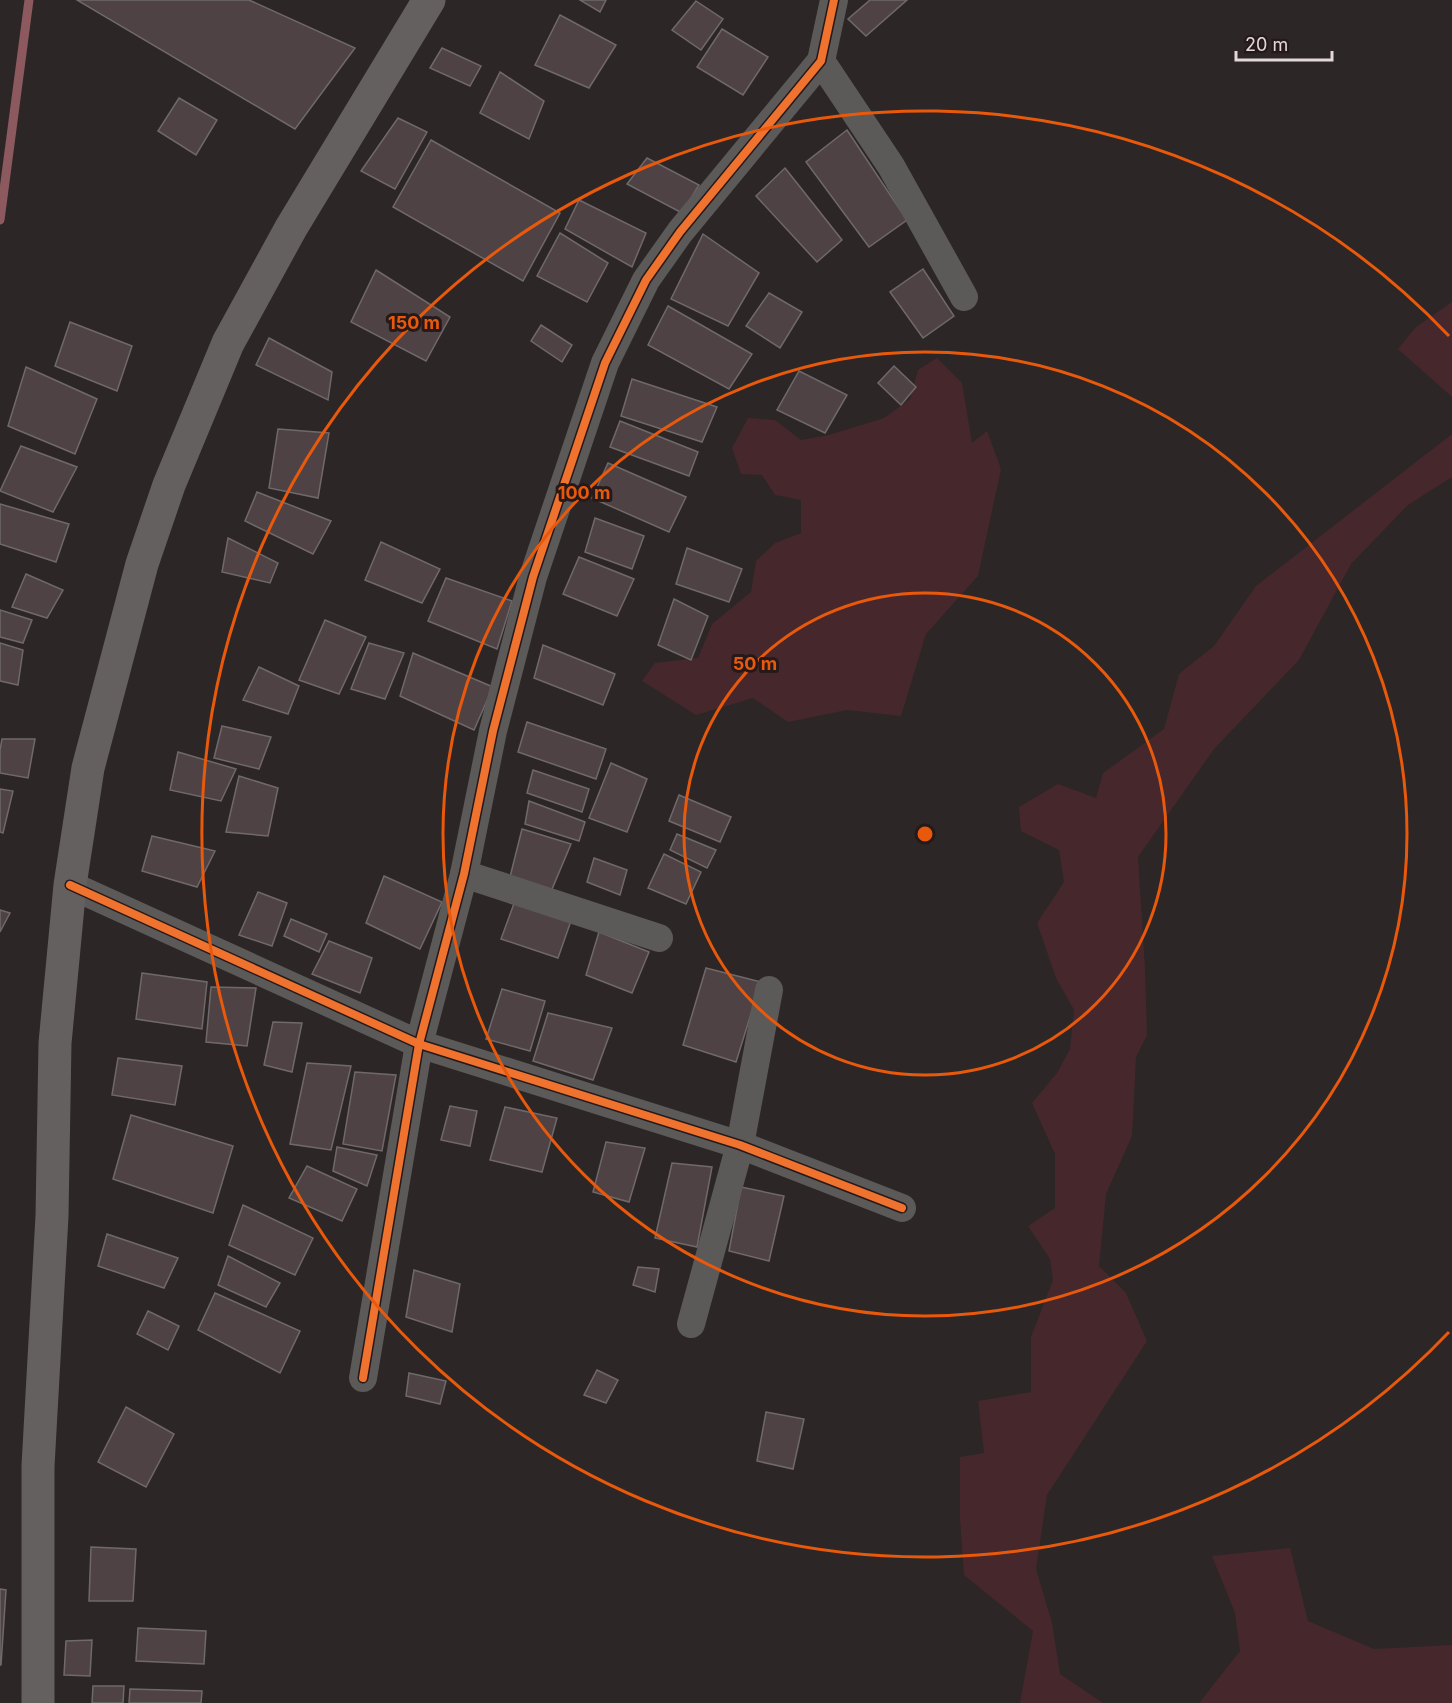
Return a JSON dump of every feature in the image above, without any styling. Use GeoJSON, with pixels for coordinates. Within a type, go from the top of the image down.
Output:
{"type":"FeatureCollection","features":[{"type":"Feature","properties":{"kind":"highway"},"geometry":{"type":"LineString","coordinates":[[38,1703],[38,1466],[52,1216],[55,1043],[70,885],[88,768],[142,564],[170,485],[228,344],[291,228],[429,0]]}},
{"type":"Feature","properties":{"kind":"street"},"geometry":{"type":"LineString","coordinates":[[363,1378],[419,1044],[464,874],[493,731],[533,577],[605,363],[646,280],[680,232],[821,61],[834,0]]}},
{"type":"Feature","properties":{"kind":"street"},"geometry":{"type":"LineString","coordinates":[[821,61],[891,165],[964,297]]}},
{"type":"Feature","properties":{"kind":"street"},"geometry":{"type":"LineString","coordinates":[[464,874],[659,938]]}},
{"type":"Feature","properties":{"kind":"street"},"geometry":{"type":"LineString","coordinates":[[70,885],[419,1044],[740,1145],[902,1208]]}},
{"type":"Feature","properties":{"kind":"street"},"geometry":{"type":"LineString","coordinates":[[691,1324],[740,1145],[769,990]]}},
{"type":"Feature","properties":{"kind":"shaded area"},"geometry":{"type":"Polygon","coordinates":[[[1452,302],[1452,397],[1398,349],[1416,327],[1452,302]]]}},
{"type":"Feature","properties":{"kind":"shaded area"},"geometry":{"type":"Polygon","coordinates":[[[937,358],[962,383],[972,443],[987,431],[1001,469],[978,576],[926,634],[901,716],[847,710],[788,722],[753,698],[696,715],[642,681],[655,663],[698,658],[712,624],[751,592],[756,561],[775,543],[801,533],[801,500],[775,495],[762,475],[741,474],[732,448],[748,418],[775,420],[801,440],[829,435],[884,418],[910,399],[918,370],[937,358]]]}},
{"type":"Feature","properties":{"kind":"shaded area"},"geometry":{"type":"Polygon","coordinates":[[[1452,434],[1452,477],[1408,505],[1351,564],[1299,660],[1214,749],[1138,857],[1147,1035],[1136,1057],[1132,1136],[1106,1194],[1099,1266],[1126,1293],[1147,1341],[1047,1495],[1036,1569],[1052,1623],[1060,1674],[1103,1703],[1020,1703],[1033,1631],[964,1575],[960,1518],[960,1457],[984,1453],[978,1401],[1031,1392],[1031,1337],[1053,1280],[1050,1259],[1028,1226],[1055,1208],[1055,1154],[1032,1103],[1057,1073],[1070,1049],[1074,1010],[1056,978],[1037,923],[1064,882],[1059,850],[1021,831],[1019,807],[1058,784],[1096,798],[1103,773],[1164,729],[1179,674],[1214,646],[1256,586],[1452,434]]]}},
{"type":"Feature","properties":{"kind":"shaded area"},"geometry":{"type":"Polygon","coordinates":[[[1290,1548],[1308,1621],[1374,1649],[1452,1645],[1452,1703],[1199,1703],[1240,1651],[1235,1613],[1212,1556],[1290,1548]]]}},
{"type":"Feature","properties":{"kind":"building"},"geometry":{"type":"Polygon","coordinates":[[[77,0],[249,0],[355,48],[295,129],[77,0]]]}},
{"type":"Feature","properties":{"kind":"building"},"geometry":{"type":"Polygon","coordinates":[[[580,0],[606,0],[600,12],[580,0]]]}},
{"type":"Feature","properties":{"kind":"building"},"geometry":{"type":"Polygon","coordinates":[[[870,0],[907,0],[866,36],[848,19],[870,0]]]}},
{"type":"Feature","properties":{"kind":"building"},"geometry":{"type":"Polygon","coordinates":[[[696,1],[723,19],[701,50],[672,30],[696,1]]]}},
{"type":"Feature","properties":{"kind":"building"},"geometry":{"type":"Polygon","coordinates":[[[560,15],[616,45],[589,88],[535,65],[560,15]]]}},
{"type":"Feature","properties":{"kind":"building"},"geometry":{"type":"Polygon","coordinates":[[[722,29],[768,57],[743,95],[697,67],[722,29]]]}},
{"type":"Feature","properties":{"kind":"building"},"geometry":{"type":"Polygon","coordinates":[[[442,48],[481,66],[470,86],[430,68],[442,48]]]}},
{"type":"Feature","properties":{"kind":"building"},"geometry":{"type":"Polygon","coordinates":[[[500,72],[544,101],[529,139],[480,113],[500,72]]]}},
{"type":"Feature","properties":{"kind":"building"},"geometry":{"type":"Polygon","coordinates":[[[179,98],[217,120],[196,155],[158,131],[179,98]]]}},
{"type":"Feature","properties":{"kind":"building"},"geometry":{"type":"Polygon","coordinates":[[[398,118],[427,132],[395,189],[361,171],[398,118]]]}},
{"type":"Feature","properties":{"kind":"building"},"geometry":{"type":"Polygon","coordinates":[[[847,130],[907,220],[869,247],[806,162],[847,130]]]}},
{"type":"Feature","properties":{"kind":"building"},"geometry":{"type":"Polygon","coordinates":[[[431,140],[560,213],[523,281],[393,207],[431,140]]]}},
{"type":"Feature","properties":{"kind":"building"},"geometry":{"type":"Polygon","coordinates":[[[647,158],[699,185],[682,213],[627,184],[647,158]]]}},
{"type":"Feature","properties":{"kind":"building"},"geometry":{"type":"Polygon","coordinates":[[[785,168],[842,240],[817,262],[756,196],[785,168]]]}},
{"type":"Feature","properties":{"kind":"building"},"geometry":{"type":"Polygon","coordinates":[[[579,200],[646,233],[632,267],[565,229],[579,200]]]}},
{"type":"Feature","properties":{"kind":"building"},"geometry":{"type":"Polygon","coordinates":[[[560,233],[608,263],[587,302],[537,276],[560,233]]]}},
{"type":"Feature","properties":{"kind":"building"},"geometry":{"type":"Polygon","coordinates":[[[703,234],[759,273],[728,326],[671,299],[703,234]]]}},
{"type":"Feature","properties":{"kind":"building"},"geometry":{"type":"Polygon","coordinates":[[[923,269],[954,316],[923,338],[890,292],[923,269]]]}},
{"type":"Feature","properties":{"kind":"building"},"geometry":{"type":"Polygon","coordinates":[[[376,270],[450,317],[426,361],[351,322],[376,270]]]}},
{"type":"Feature","properties":{"kind":"building"},"geometry":{"type":"Polygon","coordinates":[[[769,293],[802,312],[780,348],[746,326],[769,293]]]}},
{"type":"Feature","properties":{"kind":"building"},"geometry":{"type":"Polygon","coordinates":[[[668,306],[752,354],[729,389],[648,345],[668,306]]]}},
{"type":"Feature","properties":{"kind":"building"},"geometry":{"type":"Polygon","coordinates":[[[70,322],[132,346],[117,391],[55,366],[70,322]]]}},
{"type":"Feature","properties":{"kind":"building"},"geometry":{"type":"Polygon","coordinates":[[[541,325],[572,345],[562,362],[531,341],[541,325]]]}},
{"type":"Feature","properties":{"kind":"building"},"geometry":{"type":"Polygon","coordinates":[[[269,338],[332,372],[328,400],[256,365],[269,338]]]}},
{"type":"Feature","properties":{"kind":"building"},"geometry":{"type":"Polygon","coordinates":[[[894,366],[916,387],[901,405],[878,383],[894,366]]]}},
{"type":"Feature","properties":{"kind":"building"},"geometry":{"type":"Polygon","coordinates":[[[26,367],[97,399],[75,454],[8,426],[26,367]]]}},
{"type":"Feature","properties":{"kind":"building"},"geometry":{"type":"Polygon","coordinates":[[[799,371],[847,395],[825,433],[777,410],[799,371]]]}},
{"type":"Feature","properties":{"kind":"building"},"geometry":{"type":"Polygon","coordinates":[[[632,379],[717,407],[702,442],[621,416],[632,379]]]}},
{"type":"Feature","properties":{"kind":"building"},"geometry":{"type":"Polygon","coordinates":[[[620,421],[698,452],[689,476],[610,447],[620,421]]]}},
{"type":"Feature","properties":{"kind":"building"},"geometry":{"type":"Polygon","coordinates":[[[278,429],[329,433],[318,498],[269,488],[278,429]]]}},
{"type":"Feature","properties":{"kind":"building"},"geometry":{"type":"Polygon","coordinates":[[[21,446],[77,467],[53,512],[0,491],[21,446]]]}},
{"type":"Feature","properties":{"kind":"building"},"geometry":{"type":"Polygon","coordinates":[[[608,463],[686,497],[669,532],[592,498],[608,463]]]}},
{"type":"Feature","properties":{"kind":"building"},"geometry":{"type":"Polygon","coordinates":[[[257,492],[331,521],[313,554],[245,521],[257,492]]]}},
{"type":"Feature","properties":{"kind":"building"},"geometry":{"type":"Polygon","coordinates":[[[0,504],[69,524],[56,562],[0,544],[0,504]]]}},
{"type":"Feature","properties":{"kind":"building"},"geometry":{"type":"Polygon","coordinates":[[[595,518],[644,536],[632,569],[585,552],[595,518]]]}},
{"type":"Feature","properties":{"kind":"building"},"geometry":{"type":"Polygon","coordinates":[[[228,538],[278,563],[270,583],[222,572],[228,538]]]}},
{"type":"Feature","properties":{"kind":"building"},"geometry":{"type":"Polygon","coordinates":[[[381,542],[440,569],[422,603],[365,580],[381,542]]]}},
{"type":"Feature","properties":{"kind":"building"},"geometry":{"type":"Polygon","coordinates":[[[687,548],[742,569],[729,602],[676,584],[687,548]]]}},
{"type":"Feature","properties":{"kind":"building"},"geometry":{"type":"Polygon","coordinates":[[[579,557],[634,579],[617,616],[563,594],[579,557]]]}},
{"type":"Feature","properties":{"kind":"building"},"geometry":{"type":"Polygon","coordinates":[[[26,574],[63,590],[47,618],[12,607],[26,574]]]}},
{"type":"Feature","properties":{"kind":"building"},"geometry":{"type":"Polygon","coordinates":[[[446,578],[512,601],[497,649],[428,621],[446,578]]]}},
{"type":"Feature","properties":{"kind":"building"},"geometry":{"type":"Polygon","coordinates":[[[674,599],[708,616],[691,660],[658,645],[674,599]]]}},
{"type":"Feature","properties":{"kind":"building"},"geometry":{"type":"Polygon","coordinates":[[[0,610],[32,620],[23,643],[0,637],[0,610]]]}},
{"type":"Feature","properties":{"kind":"building"},"geometry":{"type":"Polygon","coordinates":[[[325,620],[366,637],[339,694],[299,680],[325,620]]]}},
{"type":"Feature","properties":{"kind":"building"},"geometry":{"type":"Polygon","coordinates":[[[0,643],[23,650],[18,685],[0,681],[0,643]]]}},
{"type":"Feature","properties":{"kind":"building"},"geometry":{"type":"Polygon","coordinates":[[[369,643],[404,653],[385,699],[351,689],[369,643]]]}},
{"type":"Feature","properties":{"kind":"building"},"geometry":{"type":"Polygon","coordinates":[[[543,645],[615,674],[603,705],[534,678],[543,645]]]}},
{"type":"Feature","properties":{"kind":"building"},"geometry":{"type":"Polygon","coordinates":[[[413,653],[493,687],[474,730],[400,696],[413,653]]]}},
{"type":"Feature","properties":{"kind":"building"},"geometry":{"type":"Polygon","coordinates":[[[259,667],[299,686],[288,714],[243,700],[259,667]]]}},
{"type":"Feature","properties":{"kind":"building"},"geometry":{"type":"Polygon","coordinates":[[[527,722],[606,749],[596,779],[518,752],[527,722]]]}},
{"type":"Feature","properties":{"kind":"building"},"geometry":{"type":"Polygon","coordinates":[[[222,726],[271,737],[259,769],[214,758],[222,726]]]}},
{"type":"Feature","properties":{"kind":"building"},"geometry":{"type":"Polygon","coordinates":[[[2,739],[35,739],[28,778],[0,773],[2,739]]]}},
{"type":"Feature","properties":{"kind":"building"},"geometry":{"type":"Polygon","coordinates":[[[178,752],[236,769],[221,801],[170,790],[178,752]]]}},
{"type":"Feature","properties":{"kind":"building"},"geometry":{"type":"Polygon","coordinates":[[[611,763],[647,779],[627,832],[589,818],[611,763]]]}},
{"type":"Feature","properties":{"kind":"building"},"geometry":{"type":"Polygon","coordinates":[[[533,770],[589,789],[582,812],[527,793],[533,770]]]}},
{"type":"Feature","properties":{"kind":"building"},"geometry":{"type":"Polygon","coordinates":[[[239,776],[278,788],[268,836],[226,832],[239,776]]]}},
{"type":"Feature","properties":{"kind":"building"},"geometry":{"type":"Polygon","coordinates":[[[0,789],[13,791],[3,833],[0,832],[0,789]]]}},
{"type":"Feature","properties":{"kind":"building"},"geometry":{"type":"Polygon","coordinates":[[[679,795],[731,817],[720,842],[669,821],[679,795]]]}},
{"type":"Feature","properties":{"kind":"building"},"geometry":{"type":"Polygon","coordinates":[[[529,801],[585,822],[579,841],[525,824],[529,801]]]}},
{"type":"Feature","properties":{"kind":"building"},"geometry":{"type":"Polygon","coordinates":[[[522,829],[571,844],[550,894],[509,881],[522,829]]]}},
{"type":"Feature","properties":{"kind":"building"},"geometry":{"type":"Polygon","coordinates":[[[677,834],[716,850],[707,868],[670,850],[677,834]]]}},
{"type":"Feature","properties":{"kind":"building"},"geometry":{"type":"Polygon","coordinates":[[[152,836],[215,851],[197,887],[142,871],[152,836]]]}},
{"type":"Feature","properties":{"kind":"building"},"geometry":{"type":"Polygon","coordinates":[[[664,854],[701,872],[686,904],[648,888],[664,854]]]}},
{"type":"Feature","properties":{"kind":"building"},"geometry":{"type":"Polygon","coordinates":[[[594,858],[627,870],[620,895],[587,882],[594,858]]]}},
{"type":"Feature","properties":{"kind":"building"},"geometry":{"type":"Polygon","coordinates":[[[384,876],[442,902],[420,949],[366,923],[384,876]]]}},
{"type":"Feature","properties":{"kind":"building"},"geometry":{"type":"Polygon","coordinates":[[[258,892],[287,903],[272,946],[239,935],[258,892]]]}},
{"type":"Feature","properties":{"kind":"building"},"geometry":{"type":"Polygon","coordinates":[[[516,898],[572,918],[558,958],[501,939],[516,898]]]}},
{"type":"Feature","properties":{"kind":"building"},"geometry":{"type":"Polygon","coordinates":[[[0,910],[10,913],[0,932],[0,910]]]}},
{"type":"Feature","properties":{"kind":"building"},"geometry":{"type":"Polygon","coordinates":[[[291,919],[327,934],[319,952],[284,936],[291,919]]]}},
{"type":"Feature","properties":{"kind":"building"},"geometry":{"type":"Polygon","coordinates":[[[599,932],[649,952],[632,993],[586,975],[599,932]]]}},
{"type":"Feature","properties":{"kind":"building"},"geometry":{"type":"Polygon","coordinates":[[[329,941],[372,958],[360,993],[312,974],[329,941]]]}},
{"type":"Feature","properties":{"kind":"building"},"geometry":{"type":"Polygon","coordinates":[[[706,968],[761,982],[736,1062],[683,1045],[706,968]]]}},
{"type":"Feature","properties":{"kind":"building"},"geometry":{"type":"Polygon","coordinates":[[[142,973],[207,982],[202,1029],[136,1019],[142,973]]]}},
{"type":"Feature","properties":{"kind":"building"},"geometry":{"type":"Polygon","coordinates":[[[211,987],[256,988],[247,1046],[206,1042],[211,987]]]}},
{"type":"Feature","properties":{"kind":"building"},"geometry":{"type":"Polygon","coordinates":[[[502,989],[545,1001],[530,1051],[486,1039],[502,989]]]}},
{"type":"Feature","properties":{"kind":"building"},"geometry":{"type":"Polygon","coordinates":[[[548,1013],[612,1028],[593,1080],[533,1061],[548,1013]]]}},
{"type":"Feature","properties":{"kind":"building"},"geometry":{"type":"Polygon","coordinates":[[[273,1022],[302,1023],[292,1072],[264,1065],[273,1022]]]}},
{"type":"Feature","properties":{"kind":"building"},"geometry":{"type":"Polygon","coordinates":[[[118,1058],[182,1066],[175,1105],[112,1095],[118,1058]]]}},
{"type":"Feature","properties":{"kind":"building"},"geometry":{"type":"Polygon","coordinates":[[[307,1063],[351,1066],[331,1150],[290,1144],[307,1063]]]}},
{"type":"Feature","properties":{"kind":"building"},"geometry":{"type":"Polygon","coordinates":[[[355,1072],[396,1075],[382,1151],[343,1144],[355,1072]]]}},
{"type":"Feature","properties":{"kind":"building"},"geometry":{"type":"Polygon","coordinates":[[[450,1106],[477,1111],[470,1146],[441,1140],[450,1106]]]}},
{"type":"Feature","properties":{"kind":"building"},"geometry":{"type":"Polygon","coordinates":[[[505,1107],[557,1118],[542,1172],[490,1160],[505,1107]]]}},
{"type":"Feature","properties":{"kind":"building"},"geometry":{"type":"Polygon","coordinates":[[[131,1115],[233,1146],[213,1213],[113,1179],[131,1115]]]}},
{"type":"Feature","properties":{"kind":"building"},"geometry":{"type":"Polygon","coordinates":[[[606,1142],[645,1148],[629,1202],[593,1192],[606,1142]]]}},
{"type":"Feature","properties":{"kind":"building"},"geometry":{"type":"Polygon","coordinates":[[[337,1147],[377,1155],[367,1186],[333,1171],[337,1147]]]}},
{"type":"Feature","properties":{"kind":"building"},"geometry":{"type":"Polygon","coordinates":[[[672,1163],[712,1167],[697,1247],[655,1238],[672,1163]]]}},
{"type":"Feature","properties":{"kind":"building"},"geometry":{"type":"Polygon","coordinates":[[[307,1166],[357,1189],[342,1221],[289,1198],[307,1166]]]}},
{"type":"Feature","properties":{"kind":"building"},"geometry":{"type":"Polygon","coordinates":[[[741,1187],[784,1196],[769,1261],[729,1251],[741,1187]]]}},
{"type":"Feature","properties":{"kind":"building"},"geometry":{"type":"Polygon","coordinates":[[[243,1205],[313,1238],[295,1275],[229,1245],[243,1205]]]}},
{"type":"Feature","properties":{"kind":"building"},"geometry":{"type":"Polygon","coordinates":[[[107,1234],[178,1258],[164,1288],[98,1266],[107,1234]]]}},
{"type":"Feature","properties":{"kind":"building"},"geometry":{"type":"Polygon","coordinates":[[[228,1256],[280,1283],[266,1307],[218,1285],[228,1256]]]}},
{"type":"Feature","properties":{"kind":"building"},"geometry":{"type":"Polygon","coordinates":[[[638,1267],[659,1269],[655,1292],[633,1285],[638,1267]]]}},
{"type":"Feature","properties":{"kind":"building"},"geometry":{"type":"Polygon","coordinates":[[[414,1270],[460,1284],[452,1332],[406,1317],[414,1270]]]}},
{"type":"Feature","properties":{"kind":"building"},"geometry":{"type":"Polygon","coordinates":[[[215,1293],[300,1331],[280,1373],[198,1330],[215,1293]]]}},
{"type":"Feature","properties":{"kind":"building"},"geometry":{"type":"Polygon","coordinates":[[[148,1311],[179,1326],[168,1350],[137,1334],[148,1311]]]}},
{"type":"Feature","properties":{"kind":"building"},"geometry":{"type":"Polygon","coordinates":[[[597,1370],[618,1380],[606,1403],[584,1395],[597,1370]]]}},
{"type":"Feature","properties":{"kind":"building"},"geometry":{"type":"Polygon","coordinates":[[[409,1373],[446,1381],[440,1404],[406,1396],[409,1373]]]}},
{"type":"Feature","properties":{"kind":"building"},"geometry":{"type":"Polygon","coordinates":[[[126,1407],[174,1434],[146,1487],[98,1462],[126,1407]]]}},
{"type":"Feature","properties":{"kind":"building"},"geometry":{"type":"Polygon","coordinates":[[[766,1412],[804,1419],[793,1469],[757,1461],[766,1412]]]}},
{"type":"Feature","properties":{"kind":"building"},"geometry":{"type":"Polygon","coordinates":[[[91,1547],[136,1549],[133,1601],[89,1601],[91,1547]]]}},
{"type":"Feature","properties":{"kind":"building"},"geometry":{"type":"Polygon","coordinates":[[[0,1589],[6,1590],[1,1665],[0,1665],[0,1589]]]}},
{"type":"Feature","properties":{"kind":"building"},"geometry":{"type":"Polygon","coordinates":[[[138,1628],[206,1631],[204,1664],[136,1661],[138,1628]]]}},
{"type":"Feature","properties":{"kind":"building"},"geometry":{"type":"Polygon","coordinates":[[[92,1640],[90,1676],[64,1675],[66,1641],[92,1640]]]}},
{"type":"Feature","properties":{"kind":"building"},"geometry":{"type":"Polygon","coordinates":[[[93,1686],[124,1686],[123,1703],[92,1703],[93,1686]]]}},
{"type":"Feature","properties":{"kind":"building"},"geometry":{"type":"Polygon","coordinates":[[[130,1689],[202,1691],[201,1703],[129,1703],[130,1689]]]}},
{"type":"Feature","properties":{"kind":"waterway"},"geometry":{"type":"LineString","coordinates":[[0,220],[29,0]]}},
{"type":"Feature","properties":{"kind":"cycle path"},"geometry":{"type":"LineString","coordinates":[[363,1378],[419,1044],[464,874],[493,731],[533,577],[605,363],[646,280],[680,232],[821,61],[834,0]]}},
{"type":"Feature","properties":{"kind":"cycle path"},"geometry":{"type":"LineString","coordinates":[[70,885],[419,1044],[740,1145],[902,1208]]}}]}
